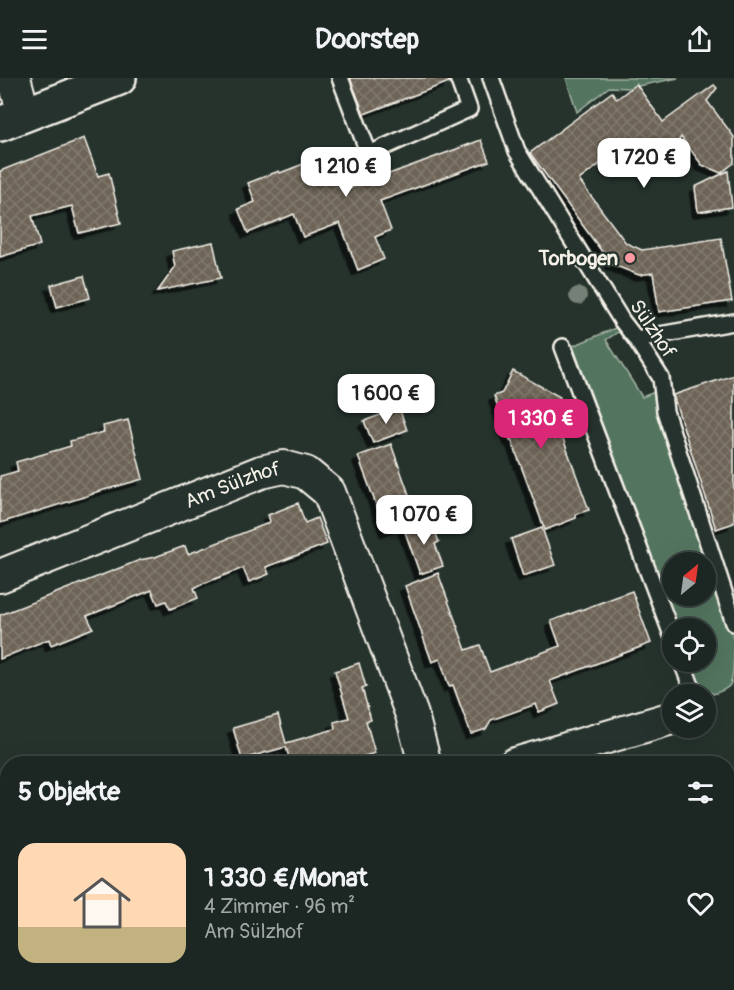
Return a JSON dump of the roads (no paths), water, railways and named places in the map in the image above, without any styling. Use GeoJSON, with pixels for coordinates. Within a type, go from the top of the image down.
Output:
{"type":"FeatureCollection","features":[{"type":"Feature","properties":{"kind":"street"},"geometry":{"type":"LineString","coordinates":[[14,78],[12,120],[119,78]]}},
{"type":"Feature","properties":{"kind":"street","name":"Am Sülzhof"},"geometry":{"type":"LineString","coordinates":[[0,576],[261,472],[284,466],[306,473],[329,492],[412,715],[423,756]]}},
{"type":"Feature","properties":{"kind":"street"},"geometry":{"type":"LineString","coordinates":[[543,756],[662,721]]}},
{"type":"Feature","properties":{"kind":"lane"},"geometry":{"type":"LineString","coordinates":[[340,78],[369,154],[469,109],[458,78]]}},
{"type":"Feature","properties":{"kind":"lane","name":"Sülzhof"},"geometry":{"type":"LineString","coordinates":[[491,78],[517,151],[660,378],[665,411],[734,623]]}},
{"type":"Feature","properties":{"kind":"lane"},"geometry":{"type":"LineString","coordinates":[[636,339],[734,322]]}},
{"type":"Feature","properties":{"kind":"lane"},"geometry":{"type":"LineString","coordinates":[[563,347],[666,618]]}},
{"type":"Feature","properties":{"kind":"place","name":"Torbogen"},"geometry":{"type":"Point","coordinates":[630,258]}}]}
